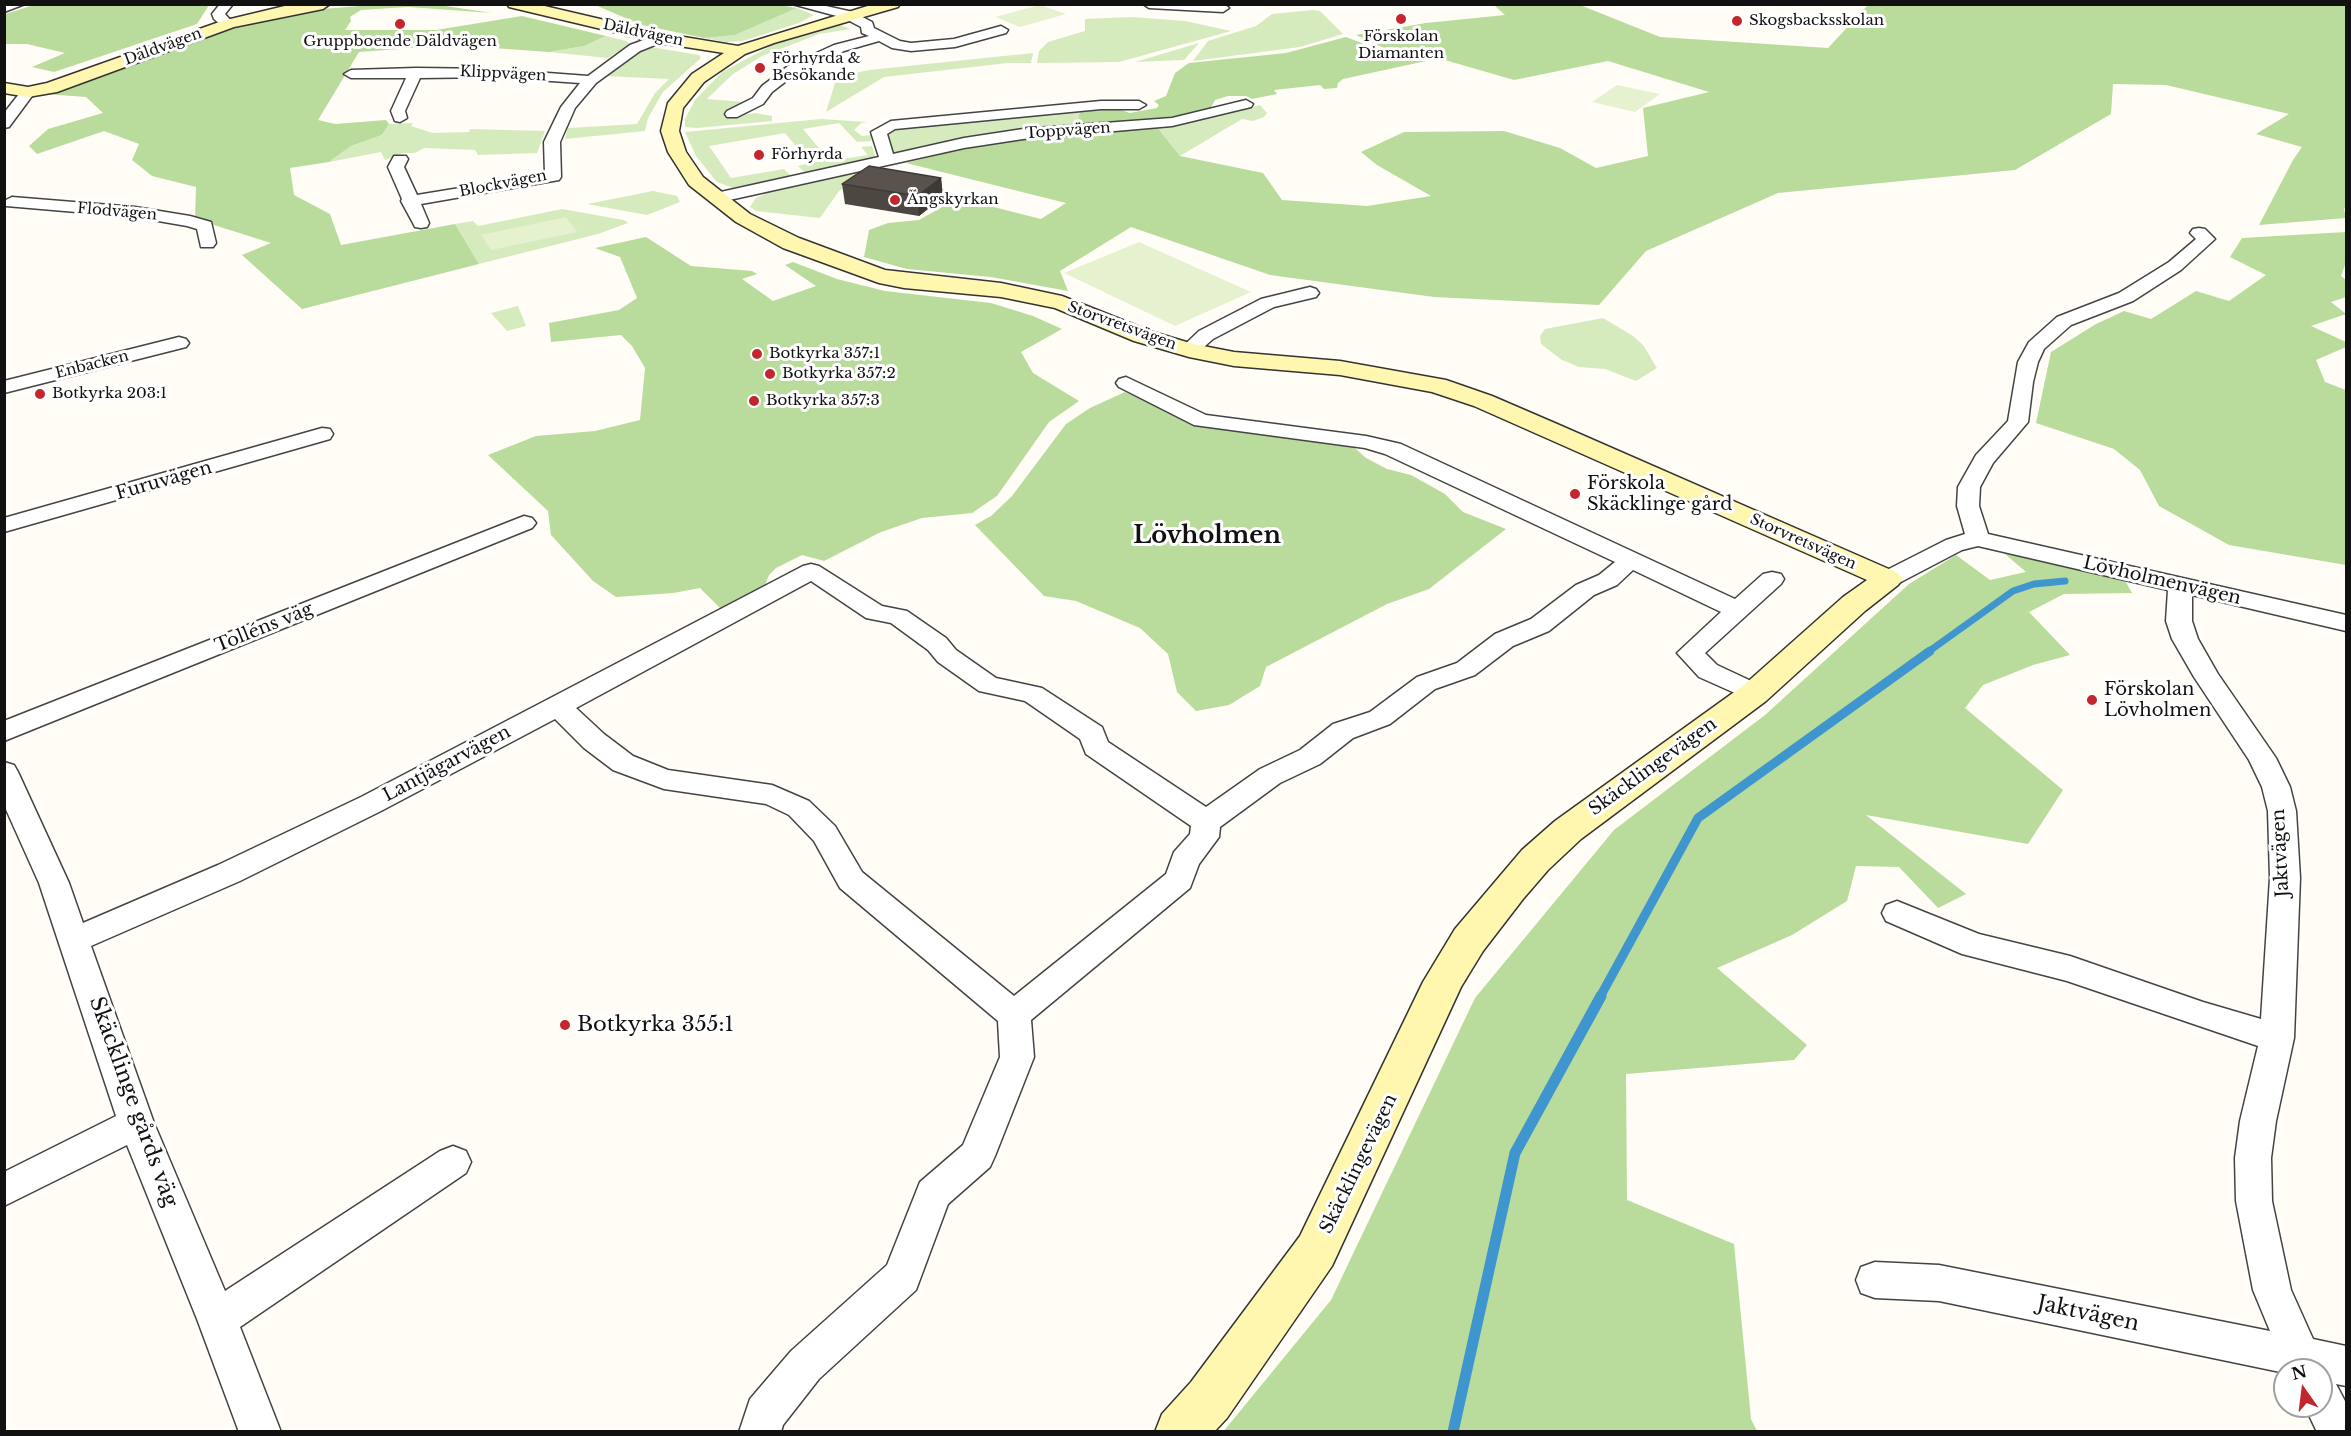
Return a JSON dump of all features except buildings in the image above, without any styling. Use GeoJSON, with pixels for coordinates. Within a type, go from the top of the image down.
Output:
{"type":"FeatureCollection","features":[{"type":"Feature","properties":{"kind":"street"},"geometry":{"type":"LineString","coordinates":[[4,8],[19,4]]}},
{"type":"Feature","properties":{"kind":"street"},"geometry":{"type":"LineString","coordinates":[[227,4],[218,14],[220,19],[228,24]]}},
{"type":"Feature","properties":{"kind":"street","name":"Däldvägen"},"geometry":{"type":"LineString","coordinates":[[4,88],[28,92],[51,88],[228,24],[276,12],[323,4]]}},
{"type":"Feature","properties":{"kind":"street","name":"Däldvägen"},"geometry":{"type":"LineString","coordinates":[[513,4],[660,38],[739,51]]}},
{"type":"Feature","properties":{"kind":"street"},"geometry":{"type":"LineString","coordinates":[[798,4],[848,15],[867,25],[867,30],[897,45],[911,47],[955,43],[1001,30]]}},
{"type":"Feature","properties":{"kind":"street","name":"Storvretsvägen"},"geometry":{"type":"LineString","coordinates":[[893,4],[848,15],[739,51],[698,78],[674,107],[670,120],[670,131],[684,165],[696,181],[743,218],[791,243],[879,276],[904,281],[1001,290],[1062,303],[1142,336],[1189,350],[1234,359],[1374,373],[1437,385],[1483,401],[1888,579]]}},
{"type":"Feature","properties":{"kind":"street"},"geometry":{"type":"LineString","coordinates":[[1149,4],[1223,8]]}},
{"type":"Feature","properties":{"kind":"street"},"geometry":{"type":"LineString","coordinates":[[732,114],[752,105],[782,77],[801,64],[839,48],[879,36]]}},
{"type":"Feature","properties":{"kind":"street","name":"Blockvägen"},"geometry":{"type":"LineString","coordinates":[[409,201],[553,177],[552,142],[568,107],[591,80],[635,48],[660,38]]}},
{"type":"Feature","properties":{"kind":"street"},"geometry":{"type":"LineString","coordinates":[[400,118],[398,111],[416,72]]}},
{"type":"Feature","properties":{"kind":"street","name":"Klippvägen"},"geometry":{"type":"LineString","coordinates":[[351,74],[504,73],[591,80]]}},
{"type":"Feature","properties":{"kind":"street"},"geometry":{"type":"LineString","coordinates":[[4,124],[28,92]]}},
{"type":"Feature","properties":{"kind":"street","name":"Toppvägen"},"geometry":{"type":"LineString","coordinates":[[716,198],[1002,136],[1172,122],[1246,104]]}},
{"type":"Feature","properties":{"kind":"street","name":"Toppvägen"},"geometry":{"type":"LineString","coordinates":[[890,159],[886,156],[879,132],[891,125],[1101,105],[1139,105]]}},
{"type":"Feature","properties":{"kind":"street"},"geometry":{"type":"LineString","coordinates":[[400,159],[396,167],[409,201],[421,223]]}},
{"type":"Feature","properties":{"kind":"street","name":"Flodvägen"},"geometry":{"type":"LineString","coordinates":[[7,203],[135,212],[190,221],[205,226],[207,243]]}},
{"type":"Feature","properties":{"kind":"street"},"geometry":{"type":"LineString","coordinates":[[1978,539],[1968,506],[1969,487],[1984,460],[2018,422],[2023,381],[2028,362],[2036,346],[2064,321],[2126,297],[2175,266],[2206,239],[2199,233]]}},
{"type":"Feature","properties":{"kind":"street"},"geometry":{"type":"LineString","coordinates":[[1189,350],[1206,335],[1268,303],[1310,293]]}},
{"type":"Feature","properties":{"kind":"street","name":"Enbacken"},"geometry":{"type":"LineString","coordinates":[[4,387],[179,343]]}},
{"type":"Feature","properties":{"kind":"street"},"geometry":{"type":"LineString","coordinates":[[1126,382],[1201,421],[1366,442],[1393,449],[1738,610]]}},
{"type":"Feature","properties":{"kind":"street","name":"Furuvägen"},"geometry":{"type":"LineString","coordinates":[[4,525],[322,434]]}},
{"type":"Feature","properties":{"kind":"street","name":"Tolléns väg"},"geometry":{"type":"LineString","coordinates":[[4,732],[524,523]]}},
{"type":"Feature","properties":{"kind":"street","name":"Skäcklingevägen"},"geometry":{"type":"LineString","coordinates":[[1180,1431],[1216,1390],[1316,1251],[1424,1028],[1443,982],[1469,940],[1535,860],[1568,830],[1755,693],[1854,604],[1888,579],[1954,545],[1978,539]]}},
{"type":"Feature","properties":{"kind":"street","name":"Lövholmenvägen"},"geometry":{"type":"LineString","coordinates":[[1978,539],[2346,623]]}},
{"type":"Feature","properties":{"kind":"street"},"geometry":{"type":"LineString","coordinates":[[1014,1015],[1179,880],[1185,860],[1204,837],[1206,822],[1270,776],[1310,757],[1343,730],[1380,718],[1426,682],[1466,669],[1504,640],[1540,625],[1585,590],[1608,580],[1631,560]]}},
{"type":"Feature","properties":{"kind":"street","name":"Lantjägarvägen"},"geometry":{"type":"LineString","coordinates":[[75,940],[229,873],[371,804],[811,571],[875,614],[898,616],[937,644],[947,656],[988,685],[1033,694],[1092,734],[1096,747],[1206,822]]}},
{"type":"Feature","properties":{"kind":"street"},"geometry":{"type":"LineString","coordinates":[[1755,693],[1708,670],[1690,653],[1772,579]]}},
{"type":"Feature","properties":{"kind":"street","name":"Jaktvägen"},"geometry":{"type":"LineString","coordinates":[[2180,586],[2179,621],[2185,639],[2207,677],[2262,758],[2276,787],[2282,811],[2285,878],[2277,1038],[2258,1120],[2253,1158],[2254,1201],[2272,1290],[2300,1358]]}},
{"type":"Feature","properties":{"kind":"street"},"geometry":{"type":"LineString","coordinates":[[558,706],[594,741],[623,763],[664,779],[772,795],[799,808],[825,834],[851,880],[1014,1015],[1017,1057],[976,1156],[933,1194],[902,1276],[805,1365],[765,1414],[760,1431]]}},
{"type":"Feature","properties":{"kind":"street","name":"Skäcklinge gårds väg"},"geometry":{"type":"LineString","coordinates":[[4,772],[51,875],[136,1123],[218,1319],[260,1431]]}},
{"type":"Feature","properties":{"kind":"street"},"geometry":{"type":"LineString","coordinates":[[1897,913],[1973,945],[2070,969],[2201,1015],[2277,1038]]}},
{"type":"Feature","properties":{"kind":"street"},"geometry":{"type":"LineString","coordinates":[[4,1190],[136,1123]]}},
{"type":"Feature","properties":{"kind":"street"},"geometry":{"type":"LineString","coordinates":[[218,1319],[453,1162]]}},
{"type":"Feature","properties":{"kind":"street","name":"Jaktvägen"},"geometry":{"type":"LineString","coordinates":[[1875,1280],[1939,1283],[2275,1358]]}},
{"type":"Feature","properties":{"kind":"green space"},"geometry":{"type":"Polygon","coordinates":[[[37,4],[209,5],[197,24],[54,72],[32,67],[65,53],[27,44],[5,44],[5,14],[37,4]]]}},
{"type":"Feature","properties":{"kind":"green space"},"geometry":{"type":"Polygon","coordinates":[[[371,5],[439,5],[492,13],[408,7],[361,10],[350,17],[351,21],[345,30],[436,30],[522,16],[606,36],[584,46],[549,52],[451,45],[359,52],[318,120],[335,124],[386,120],[389,124],[382,135],[351,146],[329,162],[290,168],[294,195],[330,214],[341,245],[455,224],[479,264],[302,309],[242,255],[271,243],[195,219],[196,187],[152,176],[132,160],[139,144],[104,131],[37,154],[29,146],[48,129],[103,113],[86,97],[45,94],[226,29],[310,10],[371,5]]]}},
{"type":"Feature","properties":{"kind":"green space"},"geometry":{"type":"Polygon","coordinates":[[[595,5],[780,5],[797,8],[735,35],[704,38],[642,25],[595,5]]]}},
{"type":"Feature","properties":{"kind":"green space"},"geometry":{"type":"Polygon","coordinates":[[[1040,5],[1066,14],[1020,27],[995,17],[1040,5]]]}},
{"type":"Feature","properties":{"kind":"green space"},"geometry":{"type":"Polygon","coordinates":[[[1494,5],[1580,5],[1660,37],[1828,48],[1868,5],[2346,5],[2346,207],[2344,209],[2346,218],[2259,225],[2302,147],[2256,134],[2289,114],[2166,85],[2113,84],[2111,114],[2015,170],[1778,193],[1646,251],[1599,305],[1434,297],[1270,275],[1131,227],[1060,271],[1068,291],[991,277],[907,269],[864,257],[869,230],[888,223],[919,220],[958,198],[1041,219],[1066,203],[906,163],[988,142],[1157,127],[1180,156],[1263,173],[1282,200],[1367,206],[1431,196],[1377,165],[1361,152],[1404,132],[1504,131],[1560,148],[1596,168],[1648,156],[1643,108],[1709,92],[1608,61],[1514,80],[1438,58],[1384,48],[1356,35],[1426,23],[1505,15],[1494,5]]]}},
{"type":"Feature","properties":{"kind":"green space"},"geometry":{"type":"Polygon","coordinates":[[[797,8],[814,15],[799,23],[743,41],[726,42],[704,38],[735,35],[797,8]]]}},
{"type":"Feature","properties":{"kind":"green space"},"geometry":{"type":"Polygon","coordinates":[[[1320,11],[1343,34],[1300,47],[1193,61],[1208,41],[1256,26],[1272,14],[1320,11]]]}},
{"type":"Feature","properties":{"kind":"green space"},"geometry":{"type":"Polygon","coordinates":[[[1132,17],[1185,21],[1231,31],[1119,62],[1037,63],[1039,51],[1048,42],[1085,31],[1085,19],[1132,17]]]}},
{"type":"Feature","properties":{"kind":"green space"},"geometry":{"type":"Polygon","coordinates":[[[838,24],[850,29],[819,34],[762,56],[733,74],[707,99],[745,102],[727,112],[736,116],[755,113],[772,116],[772,121],[697,128],[685,127],[685,119],[695,100],[722,72],[776,43],[838,24]]]}},
{"type":"Feature","properties":{"kind":"green space"},"geometry":{"type":"Polygon","coordinates":[[[606,36],[630,44],[608,58],[549,52],[584,46],[606,36]]]}},
{"type":"Feature","properties":{"kind":"green space"},"geometry":{"type":"Polygon","coordinates":[[[1346,37],[1380,50],[1426,61],[1343,79],[1338,83],[1337,88],[1324,89],[1320,85],[1274,90],[1277,94],[1252,99],[1246,96],[1228,96],[1215,100],[1210,109],[1172,118],[1077,126],[1080,110],[1116,108],[1130,113],[1157,108],[1159,105],[1154,101],[1166,96],[1175,73],[1189,63],[1286,53],[1346,37]]]}},
{"type":"Feature","properties":{"kind":"green space"},"geometry":{"type":"Polygon","coordinates":[[[1199,43],[1184,60],[1135,62],[1199,43]]]}},
{"type":"Feature","properties":{"kind":"green space"},"geometry":{"type":"Polygon","coordinates":[[[647,48],[699,55],[701,58],[663,92],[648,118],[645,131],[565,139],[568,128],[637,124],[655,93],[669,79],[605,76],[639,51],[647,48]]]}},
{"type":"Feature","properties":{"kind":"green space"},"geometry":{"type":"Polygon","coordinates":[[[1033,53],[1031,63],[1008,63],[884,77],[826,112],[836,80],[847,75],[869,70],[1033,53]]]}},
{"type":"Feature","properties":{"kind":"green space"},"geometry":{"type":"Polygon","coordinates":[[[1617,85],[1660,94],[1635,112],[1592,102],[1617,85]]]}},
{"type":"Feature","properties":{"kind":"green space"},"geometry":{"type":"Polygon","coordinates":[[[1260,105],[1267,113],[1264,117],[1253,121],[1242,119],[1180,156],[1157,127],[1187,123],[1260,105]]]}},
{"type":"Feature","properties":{"kind":"green space"},"geometry":{"type":"Polygon","coordinates":[[[1080,110],[1077,126],[992,133],[897,154],[891,153],[887,141],[888,132],[897,128],[1080,110]]]}},
{"type":"Feature","properties":{"kind":"green space"},"geometry":{"type":"Polygon","coordinates":[[[821,119],[867,122],[861,123],[854,130],[862,136],[872,135],[871,141],[857,142],[839,123],[803,129],[830,161],[868,155],[861,147],[872,146],[875,156],[873,159],[806,174],[798,166],[810,163],[785,133],[709,146],[731,178],[784,169],[791,176],[788,179],[750,187],[733,188],[717,182],[696,156],[685,132],[821,119]]]}},
{"type":"Feature","properties":{"kind":"green space"},"geometry":{"type":"Polygon","coordinates":[[[413,123],[411,126],[433,133],[469,132],[470,129],[545,131],[537,153],[478,155],[475,150],[424,148],[415,153],[404,153],[385,160],[381,152],[329,162],[351,146],[382,135],[389,124],[413,123]]]}},
{"type":"Feature","properties":{"kind":"green space"},"geometry":{"type":"Polygon","coordinates":[[[866,170],[854,182],[839,191],[820,218],[756,211],[750,207],[756,198],[767,193],[866,170]]]}},
{"type":"Feature","properties":{"kind":"green space"},"geometry":{"type":"Polygon","coordinates":[[[653,191],[677,196],[680,202],[647,215],[587,204],[653,191]]]}},
{"type":"Feature","properties":{"kind":"green space"},"geometry":{"type":"Polygon","coordinates":[[[562,209],[624,220],[628,223],[598,234],[479,264],[455,224],[473,221],[478,226],[562,209]]]}},
{"type":"Feature","properties":{"kind":"green space"},"geometry":{"type":"Polygon","coordinates":[[[566,217],[577,232],[491,250],[481,235],[566,217]]]}},
{"type":"Feature","properties":{"kind":"green space"},"geometry":{"type":"Polygon","coordinates":[[[2346,232],[2346,262],[2341,276],[2346,280],[2346,297],[2331,302],[2346,314],[2311,326],[2346,342],[2346,347],[2316,360],[2325,382],[2346,390],[2346,565],[2229,545],[2159,506],[2140,470],[2114,449],[2036,423],[2051,352],[2096,324],[2124,311],[2151,319],[2196,291],[2229,301],[2266,275],[2230,257],[2242,238],[2346,232]]]}},
{"type":"Feature","properties":{"kind":"green space"},"geometry":{"type":"Polygon","coordinates":[[[646,237],[691,266],[752,271],[757,274],[742,279],[773,301],[816,286],[785,265],[793,262],[837,279],[885,291],[991,303],[1033,316],[1062,329],[1021,352],[1033,373],[1079,401],[1049,422],[997,496],[972,513],[922,518],[881,532],[824,561],[802,555],[776,568],[769,575],[762,593],[723,611],[700,588],[673,593],[616,597],[593,581],[551,535],[548,511],[488,455],[536,436],[595,431],[640,420],[645,368],[632,346],[621,335],[551,342],[549,323],[619,310],[637,298],[620,257],[595,248],[646,237]]]}},
{"type":"Feature","properties":{"kind":"green space"},"geometry":{"type":"Polygon","coordinates":[[[1139,242],[1251,292],[1175,326],[1064,273],[1139,242]]]}},
{"type":"Feature","properties":{"kind":"green space"},"geometry":{"type":"Polygon","coordinates":[[[518,306],[526,326],[507,331],[491,313],[518,306]]]}},
{"type":"Feature","properties":{"kind":"green space"},"geometry":{"type":"Polygon","coordinates":[[[1603,318],[1633,336],[1643,345],[1657,368],[1636,381],[1605,369],[1579,367],[1562,360],[1541,344],[1540,336],[1545,329],[1603,318]]]}},
{"type":"Feature","properties":{"kind":"green space"},"geometry":{"type":"Polygon","coordinates":[[[1125,392],[1203,427],[1348,442],[1366,458],[1387,469],[1411,475],[1445,494],[1463,512],[1506,529],[1429,589],[1387,604],[1266,667],[1260,686],[1229,705],[1196,711],[1177,692],[1168,654],[1140,628],[1076,601],[1044,596],[975,525],[991,516],[1012,496],[1066,424],[1090,408],[1125,392]]]}},
{"type":"Feature","properties":{"kind":"green space"},"geometry":{"type":"Polygon","coordinates":[[[1998,548],[2123,577],[2132,593],[2064,594],[2029,612],[2070,655],[2033,665],[1983,685],[1965,708],[2063,790],[2028,844],[1866,815],[1966,894],[1938,908],[1899,867],[1856,866],[1847,901],[1792,935],[1717,968],[1807,1045],[1794,1060],[1626,1074],[1627,1200],[1734,1244],[1751,1419],[1757,1431],[1223,1432],[1331,1300],[1475,998],[1614,830],[1765,715],[1909,584],[1956,555],[1990,580],[2026,572],[1998,548]]]}},
{"type":"Feature","properties":{"kind":"waterway"},"geometry":{"type":"LineString","coordinates":[[1928,652],[2013,591],[2034,584],[2065,581]]}},
{"type":"Feature","properties":{"kind":"waterway"},"geometry":{"type":"LineString","coordinates":[[1600,997],[1698,818],[1930,651]]}},
{"type":"Feature","properties":{"kind":"waterway"},"geometry":{"type":"LineString","coordinates":[[1453,1432],[1515,1153],[1601,996]]}},
{"type":"Feature","properties":{"kind":"place","name":"Förskolan Diamanten"},"geometry":{"type":"Point","coordinates":[1401,19]}},
{"type":"Feature","properties":{"kind":"place","name":"Skogsbacksskolan"},"geometry":{"type":"Point","coordinates":[1737,21]}},
{"type":"Feature","properties":{"kind":"place","name":"Gruppboende Däldvägen"},"geometry":{"type":"Point","coordinates":[400,24]}},
{"type":"Feature","properties":{"kind":"place","name":"Förhyrda & Besökande"},"geometry":{"type":"Point","coordinates":[760,68]}},
{"type":"Feature","properties":{"kind":"place","name":"Förhyrda"},"geometry":{"type":"Point","coordinates":[759,155]}},
{"type":"Feature","properties":{"kind":"place","name":"Ängskyrkan"},"geometry":{"type":"Point","coordinates":[895,200]}},
{"type":"Feature","properties":{"kind":"place","name":"Botkyrka 357:1"},"geometry":{"type":"Point","coordinates":[757,354]}},
{"type":"Feature","properties":{"kind":"place","name":"Botkyrka 357:2"},"geometry":{"type":"Point","coordinates":[770,374]}},
{"type":"Feature","properties":{"kind":"place","name":"Botkyrka 203:1"},"geometry":{"type":"Point","coordinates":[40,394]}},
{"type":"Feature","properties":{"kind":"place","name":"Botkyrka 357:3"},"geometry":{"type":"Point","coordinates":[754,401]}},
{"type":"Feature","properties":{"kind":"place","name":"Förskola Skäcklinge gård"},"geometry":{"type":"Point","coordinates":[1575,494]}},
{"type":"Feature","properties":{"kind":"place","name":"Förskolan Lövholmen"},"geometry":{"type":"Point","coordinates":[2092,700]}},
{"type":"Feature","properties":{"kind":"place","name":"Botkyrka 355:1"},"geometry":{"type":"Point","coordinates":[565,1025]}},
{"type":"Feature","properties":{"kind":"district","name":"Lövholmen"},"geometry":{"type":"Point","coordinates":[1207,536]}}]}
